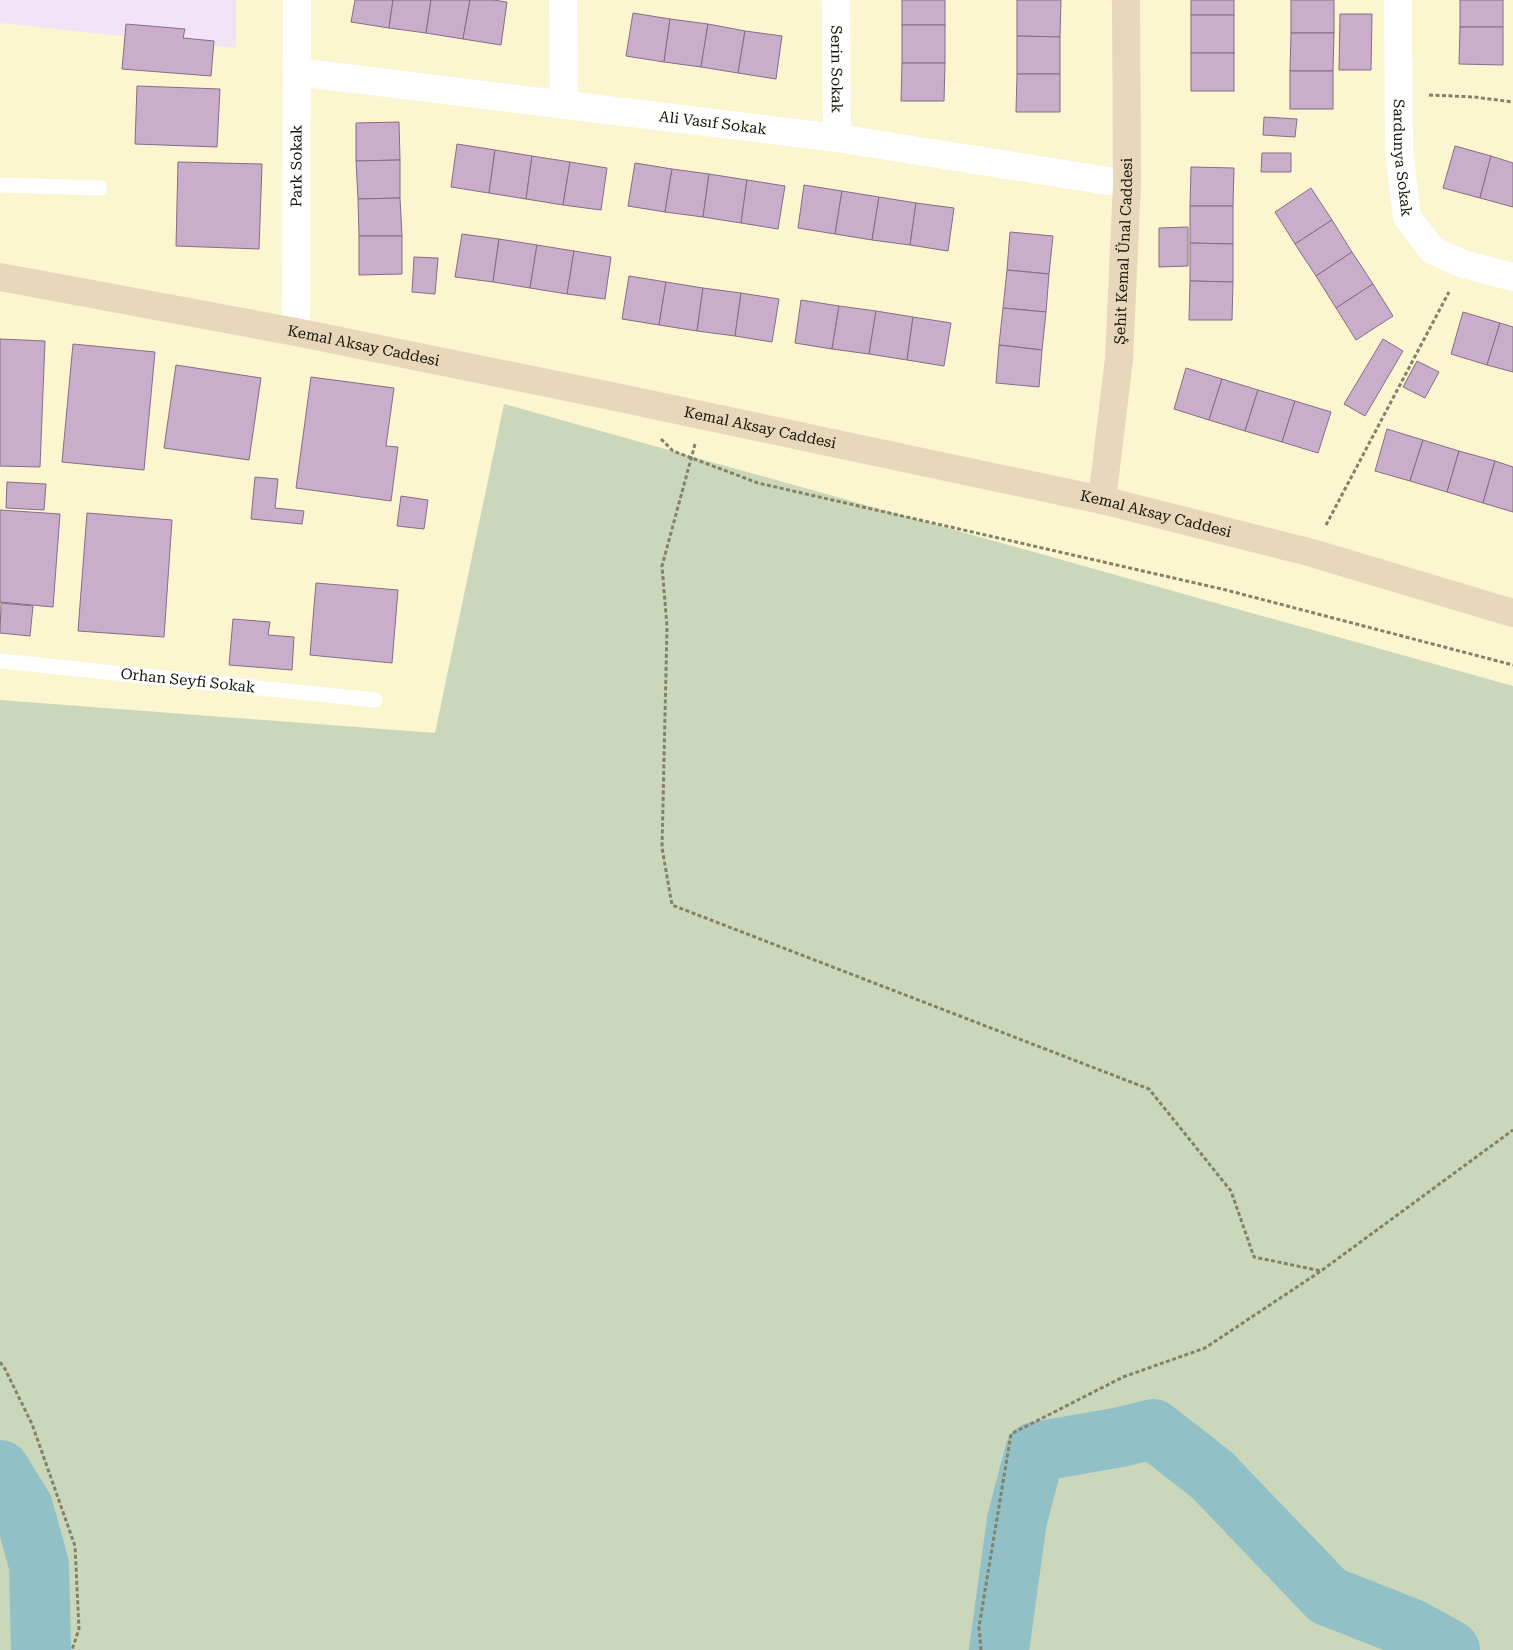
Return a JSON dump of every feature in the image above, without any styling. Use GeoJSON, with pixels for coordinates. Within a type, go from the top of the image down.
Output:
{"type":"FeatureCollection","features":[{"type":"Feature","properties":{"kind":"main road","name":"Şehit Kemal Ünal Caddesi"},"geometry":{"type":"LineString","coordinates":[[1102,500],[1119,359],[1127,184],[1126,0]]}},
{"type":"Feature","properties":{"kind":"main road","name":"Kemal Aksay Caddesi"},"geometry":{"type":"LineString","coordinates":[[0,277],[296,332],[702,415],[1102,500],[1312,553],[1513,613]]}},
{"type":"Feature","properties":{"kind":"street","name":"Park Sokak"},"geometry":{"type":"LineString","coordinates":[[296,332],[297,0]]}},
{"type":"Feature","properties":{"kind":"street"},"geometry":{"type":"LineString","coordinates":[[563,0],[564,105]]}},
{"type":"Feature","properties":{"kind":"street","name":"Serin Sokak"},"geometry":{"type":"LineString","coordinates":[[836,0],[837,138]]}},
{"type":"Feature","properties":{"kind":"street","name":"Sardunya Sokak"},"geometry":{"type":"LineString","coordinates":[[1398,0],[1399,151],[1407,217],[1432,250],[1463,264],[1513,277]]}},
{"type":"Feature","properties":{"kind":"street","name":"Ali Vasıf Sokak"},"geometry":{"type":"LineString","coordinates":[[297,72],[837,138],[1127,184]]}},
{"type":"Feature","properties":{"kind":"lane"},"geometry":{"type":"LineString","coordinates":[[0,185],[100,188]]}},
{"type":"Feature","properties":{"kind":"lane","name":"Orhan Seyfi Sokak"},"geometry":{"type":"LineString","coordinates":[[0,661],[375,700]]}},
{"type":"Feature","properties":{"kind":"path"},"geometry":{"type":"LineString","coordinates":[[1399,93],[1474,97],[1513,102]]}},
{"type":"Feature","properties":{"kind":"path"},"geometry":{"type":"LineString","coordinates":[[1312,553],[1463,264]]}},
{"type":"Feature","properties":{"kind":"path"},"geometry":{"type":"LineString","coordinates":[[702,415],[662,566],[667,627],[662,848],[672,905],[1149,1089],[1231,1191],[1254,1257],[1321,1271]]}},
{"type":"Feature","properties":{"kind":"path"},"geometry":{"type":"LineString","coordinates":[[660,438],[673,451],[758,483],[1226,590],[1513,665]]}},
{"type":"Feature","properties":{"kind":"path"},"geometry":{"type":"LineString","coordinates":[[981,1650],[979,1627],[1011,1434],[1123,1377],[1205,1348],[1321,1271],[1513,1130]]}},
{"type":"Feature","properties":{"kind":"path"},"geometry":{"type":"LineString","coordinates":[[0,1362],[32,1424],[75,1546],[79,1629],[72,1650]]}},
{"type":"Feature","properties":{"kind":"shaded area"},"geometry":{"type":"Polygon","coordinates":[[[0,0],[236,0],[236,48],[0,23],[0,0]]]}},
{"type":"Feature","properties":{"kind":"green space"},"geometry":{"type":"Polygon","coordinates":[[[504,404],[1513,686],[1513,1650],[0,1650],[0,700],[435,733],[504,404]]]}},
{"type":"Feature","properties":{"kind":"building"},"geometry":{"type":"Polygon","coordinates":[[[355,0],[393,0],[389,28],[351,22],[355,0]]]}},
{"type":"Feature","properties":{"kind":"building"},"geometry":{"type":"Polygon","coordinates":[[[393,0],[431,0],[426,33],[389,28],[393,0]]]}},
{"type":"Feature","properties":{"kind":"building"},"geometry":{"type":"Polygon","coordinates":[[[431,0],[470,0],[463,39],[426,33],[431,0]]]}},
{"type":"Feature","properties":{"kind":"building"},"geometry":{"type":"Polygon","coordinates":[[[470,0],[507,2],[501,45],[463,39],[470,0]]]}},
{"type":"Feature","properties":{"kind":"building"},"geometry":{"type":"Polygon","coordinates":[[[902,0],[945,0],[945,25],[902,25],[902,0]]]}},
{"type":"Feature","properties":{"kind":"building"},"geometry":{"type":"Polygon","coordinates":[[[1017,0],[1061,0],[1060,37],[1017,36],[1017,0]]]}},
{"type":"Feature","properties":{"kind":"building"},"geometry":{"type":"Polygon","coordinates":[[[1191,0],[1234,0],[1234,15],[1191,15],[1191,0]]]}},
{"type":"Feature","properties":{"kind":"building"},"geometry":{"type":"Polygon","coordinates":[[[1291,0],[1334,0],[1334,33],[1291,33],[1291,0]]]}},
{"type":"Feature","properties":{"kind":"building"},"geometry":{"type":"Polygon","coordinates":[[[1460,0],[1503,0],[1503,27],[1460,27],[1460,0]]]}},
{"type":"Feature","properties":{"kind":"building"},"geometry":{"type":"Polygon","coordinates":[[[633,13],[670,19],[664,62],[626,56],[633,13]]]}},
{"type":"Feature","properties":{"kind":"building"},"geometry":{"type":"Polygon","coordinates":[[[1340,14],[1372,14],[1371,70],[1339,70],[1340,14]]]}},
{"type":"Feature","properties":{"kind":"building"},"geometry":{"type":"Polygon","coordinates":[[[1191,15],[1234,15],[1234,53],[1191,53],[1191,15]]]}},
{"type":"Feature","properties":{"kind":"building"},"geometry":{"type":"Polygon","coordinates":[[[670,19],[708,24],[701,67],[664,62],[670,19]]]}},
{"type":"Feature","properties":{"kind":"building"},"geometry":{"type":"Polygon","coordinates":[[[126,24],[185,29],[183,38],[214,41],[211,76],[122,69],[126,24]]]}},
{"type":"Feature","properties":{"kind":"building"},"geometry":{"type":"Polygon","coordinates":[[[708,24],[745,31],[738,73],[701,67],[708,24]]]}},
{"type":"Feature","properties":{"kind":"building"},"geometry":{"type":"Polygon","coordinates":[[[902,25],[945,25],[945,63],[902,63],[902,25]]]}},
{"type":"Feature","properties":{"kind":"building"},"geometry":{"type":"Polygon","coordinates":[[[1460,27],[1503,27],[1503,65],[1459,64],[1460,27]]]}},
{"type":"Feature","properties":{"kind":"building"},"geometry":{"type":"Polygon","coordinates":[[[745,31],[782,36],[776,79],[738,73],[745,31]]]}},
{"type":"Feature","properties":{"kind":"building"},"geometry":{"type":"Polygon","coordinates":[[[1291,33],[1334,33],[1333,71],[1290,71],[1291,33]]]}},
{"type":"Feature","properties":{"kind":"building"},"geometry":{"type":"Polygon","coordinates":[[[1017,36],[1060,37],[1060,74],[1017,74],[1017,36]]]}},
{"type":"Feature","properties":{"kind":"building"},"geometry":{"type":"Polygon","coordinates":[[[1191,53],[1234,53],[1234,91],[1191,91],[1191,53]]]}},
{"type":"Feature","properties":{"kind":"building"},"geometry":{"type":"Polygon","coordinates":[[[902,63],[945,63],[944,101],[901,101],[902,63]]]}},
{"type":"Feature","properties":{"kind":"building"},"geometry":{"type":"Polygon","coordinates":[[[1290,71],[1333,71],[1333,109],[1290,109],[1290,71]]]}},
{"type":"Feature","properties":{"kind":"building"},"geometry":{"type":"Polygon","coordinates":[[[1017,74],[1060,74],[1060,112],[1016,112],[1017,74]]]}},
{"type":"Feature","properties":{"kind":"building"},"geometry":{"type":"Polygon","coordinates":[[[137,86],[220,89],[217,147],[135,144],[137,86]]]}},
{"type":"Feature","properties":{"kind":"building"},"geometry":{"type":"Polygon","coordinates":[[[1264,117],[1297,119],[1295,137],[1263,135],[1264,117]]]}},
{"type":"Feature","properties":{"kind":"building"},"geometry":{"type":"Polygon","coordinates":[[[399,122],[400,160],[356,161],[356,123],[399,122]]]}},
{"type":"Feature","properties":{"kind":"building"},"geometry":{"type":"Polygon","coordinates":[[[457,144],[495,150],[489,193],[451,187],[457,144]]]}},
{"type":"Feature","properties":{"kind":"building"},"geometry":{"type":"Polygon","coordinates":[[[1455,146],[1491,156],[1480,198],[1443,188],[1455,146]]]}},
{"type":"Feature","properties":{"kind":"building"},"geometry":{"type":"Polygon","coordinates":[[[495,150],[532,156],[526,199],[489,193],[495,150]]]}},
{"type":"Feature","properties":{"kind":"building"},"geometry":{"type":"Polygon","coordinates":[[[1262,153],[1291,153],[1291,172],[1261,172],[1262,153]]]}},
{"type":"Feature","properties":{"kind":"building"},"geometry":{"type":"Polygon","coordinates":[[[532,156],[570,162],[563,205],[526,199],[532,156]]]}},
{"type":"Feature","properties":{"kind":"building"},"geometry":{"type":"Polygon","coordinates":[[[1491,156],[1513,163],[1513,207],[1480,198],[1491,156]]]}},
{"type":"Feature","properties":{"kind":"building"},"geometry":{"type":"Polygon","coordinates":[[[400,160],[400,198],[358,199],[356,161],[400,160]]]}},
{"type":"Feature","properties":{"kind":"building"},"geometry":{"type":"Polygon","coordinates":[[[178,162],[262,164],[259,249],[176,246],[178,162]]]}},
{"type":"Feature","properties":{"kind":"building"},"geometry":{"type":"Polygon","coordinates":[[[570,162],[607,168],[601,210],[563,205],[570,162]]]}},
{"type":"Feature","properties":{"kind":"building"},"geometry":{"type":"Polygon","coordinates":[[[635,163],[672,169],[665,212],[628,206],[635,163]]]}},
{"type":"Feature","properties":{"kind":"building"},"geometry":{"type":"Polygon","coordinates":[[[1191,167],[1234,168],[1233,206],[1190,206],[1191,167]]]}},
{"type":"Feature","properties":{"kind":"building"},"geometry":{"type":"Polygon","coordinates":[[[672,169],[709,174],[703,217],[665,212],[672,169]]]}},
{"type":"Feature","properties":{"kind":"building"},"geometry":{"type":"Polygon","coordinates":[[[709,174],[747,180],[741,223],[703,217],[709,174]]]}},
{"type":"Feature","properties":{"kind":"building"},"geometry":{"type":"Polygon","coordinates":[[[747,180],[785,186],[778,229],[741,223],[747,180]]]}},
{"type":"Feature","properties":{"kind":"building"},"geometry":{"type":"Polygon","coordinates":[[[804,185],[842,191],[835,234],[798,228],[804,185]]]}},
{"type":"Feature","properties":{"kind":"building"},"geometry":{"type":"Polygon","coordinates":[[[1311,188],[1332,220],[1295,244],[1275,212],[1311,188]]]}},
{"type":"Feature","properties":{"kind":"building"},"geometry":{"type":"Polygon","coordinates":[[[842,191],[879,197],[872,240],[835,234],[842,191]]]}},
{"type":"Feature","properties":{"kind":"building"},"geometry":{"type":"Polygon","coordinates":[[[879,197],[916,203],[910,245],[872,240],[879,197]]]}},
{"type":"Feature","properties":{"kind":"building"},"geometry":{"type":"Polygon","coordinates":[[[400,198],[402,236],[359,236],[358,199],[400,198]]]}},
{"type":"Feature","properties":{"kind":"building"},"geometry":{"type":"Polygon","coordinates":[[[916,203],[954,208],[948,251],[910,245],[916,203]]]}},
{"type":"Feature","properties":{"kind":"building"},"geometry":{"type":"Polygon","coordinates":[[[1190,206],[1233,206],[1233,244],[1190,243],[1190,206]]]}},
{"type":"Feature","properties":{"kind":"building"},"geometry":{"type":"Polygon","coordinates":[[[1332,220],[1352,252],[1316,276],[1295,244],[1332,220]]]}},
{"type":"Feature","properties":{"kind":"building"},"geometry":{"type":"Polygon","coordinates":[[[1188,227],[1188,266],[1159,267],[1159,228],[1188,227]]]}},
{"type":"Feature","properties":{"kind":"building"},"geometry":{"type":"Polygon","coordinates":[[[1010,232],[1053,236],[1049,274],[1007,270],[1010,232]]]}},
{"type":"Feature","properties":{"kind":"building"},"geometry":{"type":"Polygon","coordinates":[[[462,234],[499,239],[493,282],[455,277],[462,234]]]}},
{"type":"Feature","properties":{"kind":"building"},"geometry":{"type":"Polygon","coordinates":[[[359,236],[402,236],[402,274],[359,275],[359,236]]]}},
{"type":"Feature","properties":{"kind":"building"},"geometry":{"type":"Polygon","coordinates":[[[499,239],[537,245],[530,288],[493,282],[499,239]]]}},
{"type":"Feature","properties":{"kind":"building"},"geometry":{"type":"Polygon","coordinates":[[[1190,243],[1233,244],[1233,282],[1190,281],[1190,243]]]}},
{"type":"Feature","properties":{"kind":"building"},"geometry":{"type":"Polygon","coordinates":[[[537,245],[574,251],[567,294],[530,288],[537,245]]]}},
{"type":"Feature","properties":{"kind":"building"},"geometry":{"type":"Polygon","coordinates":[[[574,251],[611,257],[605,299],[567,294],[574,251]]]}},
{"type":"Feature","properties":{"kind":"building"},"geometry":{"type":"Polygon","coordinates":[[[1352,252],[1373,284],[1336,308],[1316,276],[1352,252]]]}},
{"type":"Feature","properties":{"kind":"building"},"geometry":{"type":"Polygon","coordinates":[[[414,257],[438,258],[435,294],[412,292],[414,257]]]}},
{"type":"Feature","properties":{"kind":"building"},"geometry":{"type":"Polygon","coordinates":[[[1007,270],[1049,274],[1046,312],[1003,308],[1007,270]]]}},
{"type":"Feature","properties":{"kind":"building"},"geometry":{"type":"Polygon","coordinates":[[[629,276],[666,282],[659,325],[622,319],[629,276]]]}},
{"type":"Feature","properties":{"kind":"building"},"geometry":{"type":"Polygon","coordinates":[[[1190,281],[1233,282],[1232,320],[1189,320],[1190,281]]]}},
{"type":"Feature","properties":{"kind":"building"},"geometry":{"type":"Polygon","coordinates":[[[666,282],[703,288],[697,331],[659,325],[666,282]]]}},
{"type":"Feature","properties":{"kind":"building"},"geometry":{"type":"Polygon","coordinates":[[[1373,284],[1393,316],[1356,340],[1336,308],[1373,284]]]}},
{"type":"Feature","properties":{"kind":"building"},"geometry":{"type":"Polygon","coordinates":[[[703,288],[741,293],[735,336],[697,331],[703,288]]]}},
{"type":"Feature","properties":{"kind":"building"},"geometry":{"type":"Polygon","coordinates":[[[741,293],[779,299],[772,342],[735,336],[741,293]]]}},
{"type":"Feature","properties":{"kind":"building"},"geometry":{"type":"Polygon","coordinates":[[[801,300],[839,306],[832,349],[795,343],[801,300]]]}},
{"type":"Feature","properties":{"kind":"building"},"geometry":{"type":"Polygon","coordinates":[[[839,306],[876,311],[869,354],[832,349],[839,306]]]}},
{"type":"Feature","properties":{"kind":"building"},"geometry":{"type":"Polygon","coordinates":[[[1003,308],[1046,312],[1042,350],[999,345],[1003,308]]]}},
{"type":"Feature","properties":{"kind":"building"},"geometry":{"type":"Polygon","coordinates":[[[876,311],[913,317],[907,360],[869,354],[876,311]]]}},
{"type":"Feature","properties":{"kind":"building"},"geometry":{"type":"Polygon","coordinates":[[[1463,312],[1500,323],[1487,365],[1451,354],[1463,312]]]}},
{"type":"Feature","properties":{"kind":"building"},"geometry":{"type":"Polygon","coordinates":[[[913,317],[951,323],[944,366],[907,360],[913,317]]]}},
{"type":"Feature","properties":{"kind":"building"},"geometry":{"type":"Polygon","coordinates":[[[1500,323],[1513,327],[1513,372],[1487,365],[1500,323]]]}},
{"type":"Feature","properties":{"kind":"building"},"geometry":{"type":"Polygon","coordinates":[[[0,339],[45,341],[40,467],[0,466],[0,339]]]}},
{"type":"Feature","properties":{"kind":"building"},"geometry":{"type":"Polygon","coordinates":[[[1383,339],[1403,351],[1365,416],[1344,404],[1383,339]]]}},
{"type":"Feature","properties":{"kind":"building"},"geometry":{"type":"Polygon","coordinates":[[[73,344],[155,352],[144,470],[62,462],[73,344]]]}},
{"type":"Feature","properties":{"kind":"building"},"geometry":{"type":"Polygon","coordinates":[[[999,345],[1042,350],[1039,387],[996,383],[999,345]]]}},
{"type":"Feature","properties":{"kind":"building"},"geometry":{"type":"Polygon","coordinates":[[[1417,361],[1439,372],[1425,398],[1403,387],[1417,361]]]}},
{"type":"Feature","properties":{"kind":"building"},"geometry":{"type":"Polygon","coordinates":[[[176,365],[261,378],[249,460],[164,448],[176,365]]]}},
{"type":"Feature","properties":{"kind":"building"},"geometry":{"type":"Polygon","coordinates":[[[1186,368],[1222,379],[1209,420],[1174,409],[1186,368]]]}},
{"type":"Feature","properties":{"kind":"building"},"geometry":{"type":"Polygon","coordinates":[[[311,377],[394,388],[386,446],[398,447],[391,501],[296,488],[311,377]]]}},
{"type":"Feature","properties":{"kind":"building"},"geometry":{"type":"Polygon","coordinates":[[[1222,379],[1258,390],[1245,431],[1209,420],[1222,379]]]}},
{"type":"Feature","properties":{"kind":"building"},"geometry":{"type":"Polygon","coordinates":[[[1258,390],[1295,401],[1282,442],[1245,431],[1258,390]]]}},
{"type":"Feature","properties":{"kind":"building"},"geometry":{"type":"Polygon","coordinates":[[[1295,401],[1331,412],[1318,453],[1282,442],[1295,401]]]}},
{"type":"Feature","properties":{"kind":"building"},"geometry":{"type":"Polygon","coordinates":[[[1387,429],[1423,440],[1410,481],[1375,471],[1387,429]]]}},
{"type":"Feature","properties":{"kind":"building"},"geometry":{"type":"Polygon","coordinates":[[[1423,440],[1459,451],[1447,492],[1410,481],[1423,440]]]}},
{"type":"Feature","properties":{"kind":"building"},"geometry":{"type":"Polygon","coordinates":[[[1459,451],[1495,461],[1483,503],[1447,492],[1459,451]]]}},
{"type":"Feature","properties":{"kind":"building"},"geometry":{"type":"Polygon","coordinates":[[[1495,461],[1513,467],[1513,512],[1483,503],[1495,461]]]}},
{"type":"Feature","properties":{"kind":"building"},"geometry":{"type":"Polygon","coordinates":[[[255,477],[278,479],[275,508],[304,511],[302,524],[251,519],[255,477]]]}},
{"type":"Feature","properties":{"kind":"building"},"geometry":{"type":"Polygon","coordinates":[[[7,482],[46,484],[44,510],[6,508],[7,482]]]}},
{"type":"Feature","properties":{"kind":"building"},"geometry":{"type":"Polygon","coordinates":[[[401,496],[428,500],[424,529],[397,526],[401,496]]]}},
{"type":"Feature","properties":{"kind":"building"},"geometry":{"type":"Polygon","coordinates":[[[0,510],[60,514],[53,607],[0,602],[0,510]]]}},
{"type":"Feature","properties":{"kind":"building"},"geometry":{"type":"Polygon","coordinates":[[[87,513],[172,520],[164,637],[78,631],[87,513]]]}},
{"type":"Feature","properties":{"kind":"building"},"geometry":{"type":"Polygon","coordinates":[[[316,583],[398,590],[392,663],[310,655],[316,583]]]}},
{"type":"Feature","properties":{"kind":"building"},"geometry":{"type":"Polygon","coordinates":[[[1,603],[33,606],[30,636],[0,633],[1,603]]]}},
{"type":"Feature","properties":{"kind":"building"},"geometry":{"type":"Polygon","coordinates":[[[233,619],[270,622],[268,635],[294,637],[292,670],[229,665],[233,619]]]}},
{"type":"Feature","properties":{"kind":"waterway"},"geometry":{"type":"LineString","coordinates":[[999,1650],[1017,1520],[1035,1452],[1121,1437],[1153,1429],[1212,1475],[1328,1596],[1412,1629],[1450,1650]]}},
{"type":"Feature","properties":{"kind":"waterway"},"geometry":{"type":"LineString","coordinates":[[0,1470],[23,1507],[39,1565],[41,1650]]}}]}
